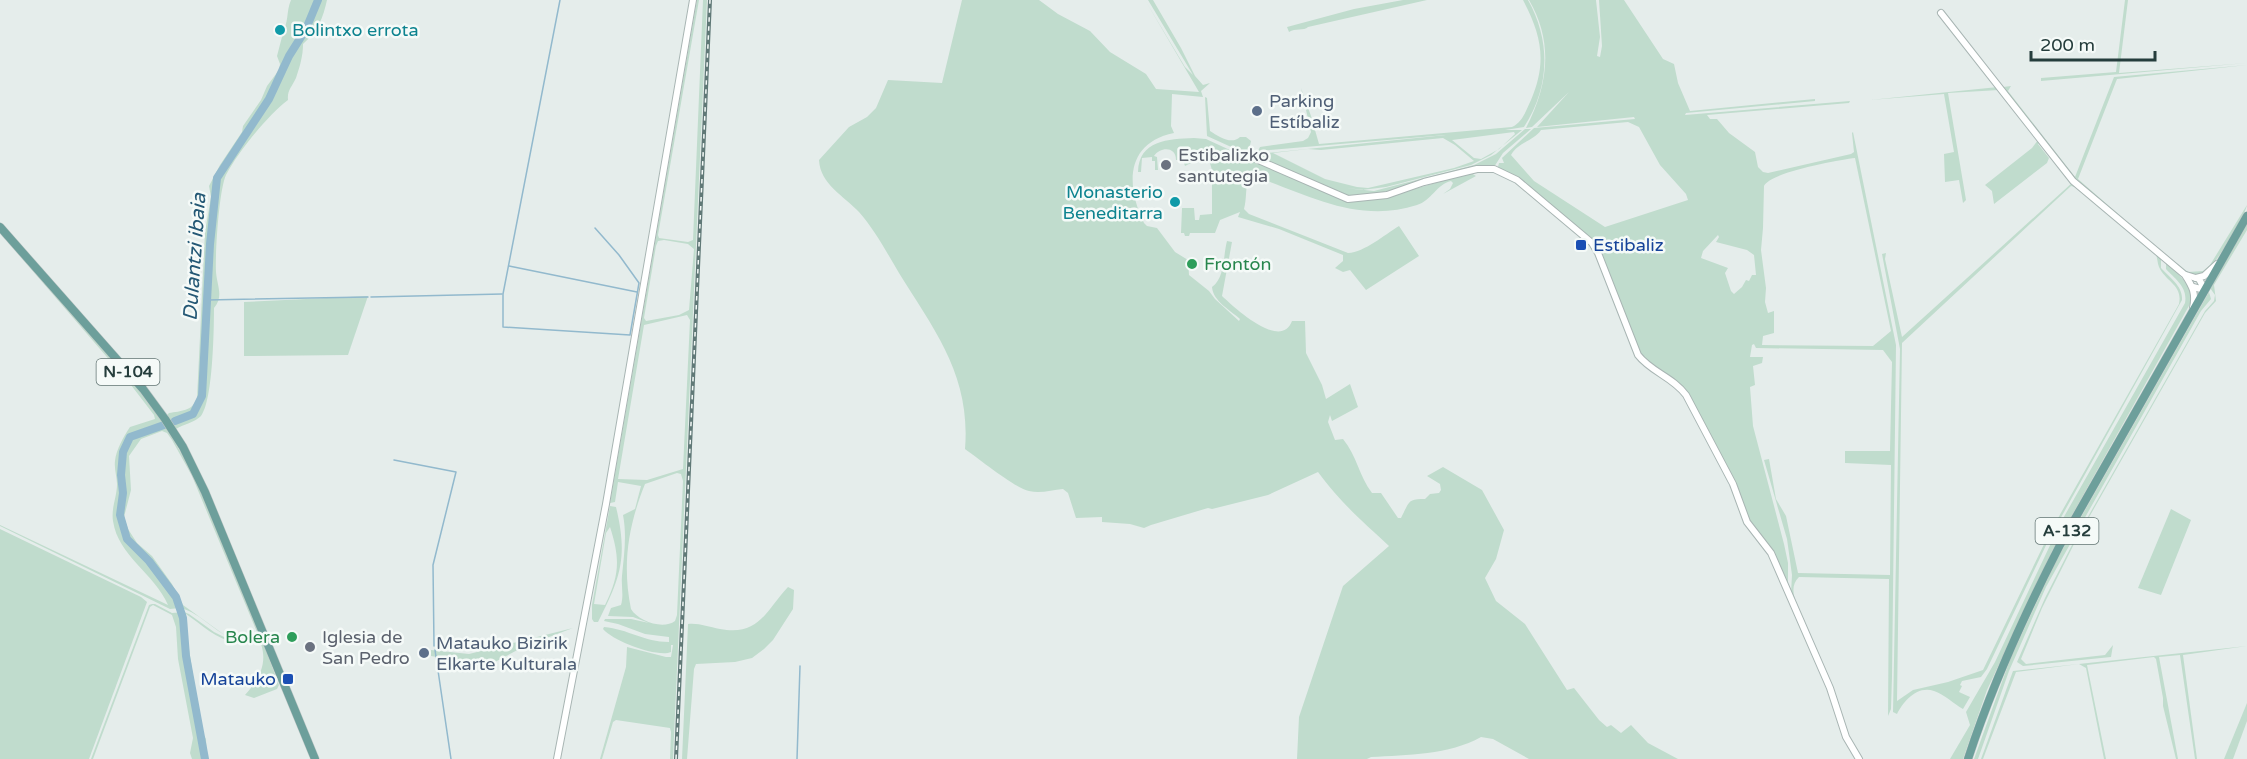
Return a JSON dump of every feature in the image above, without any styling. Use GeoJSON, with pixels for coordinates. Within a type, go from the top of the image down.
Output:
{"type":"FeatureCollection","features":[{"type":"Feature","properties":{"kind":"main road","name":"A-132"},"geometry":{"type":"LineString","coordinates":[[1968,759],[1995,684],[2033,597],[2086,497],[2247,216]]}},
{"type":"Feature","properties":{"kind":"main road","name":"N-104"},"geometry":{"type":"LineString","coordinates":[[0,227],[143,389],[183,447],[205,492],[315,759]]}},
{"type":"Feature","properties":{"kind":"street"},"geometry":{"type":"LineString","coordinates":[[557,759],[606,504],[693,0]]}},
{"type":"Feature","properties":{"kind":"street"},"geometry":{"type":"LineString","coordinates":[[1941,13],[2073,181],[2185,275],[2193,287],[2195,298],[2192,311]]}},
{"type":"Feature","properties":{"kind":"street"},"geometry":{"type":"LineString","coordinates":[[1249,156],[1348,199],[1387,195],[1477,169],[1494,169],[1517,180],[1592,243],[1598,252],[1638,355],[1650,368],[1674,382],[1686,395],[1733,484],[1747,522],[1771,553],[1830,688],[1843,731],[1859,759]]}},
{"type":"Feature","properties":{"kind":"street"},"geometry":{"type":"LineString","coordinates":[[2196,278],[2209,273],[2225,255]]}},
{"type":"Feature","properties":{"kind":"street"},"geometry":{"type":"LineString","coordinates":[[2185,275],[2203,282],[2205,290],[2193,287]]}},
{"type":"Feature","properties":{"kind":"green space"},"geometry":{"type":"Polygon","coordinates":[[[291,0],[327,0],[319,24],[303,44],[300,65],[289,91],[288,100],[254,134],[226,175],[218,222],[216,272],[219,299],[214,308],[212,364],[208,396],[201,416],[176,429],[166,416],[169,413],[189,408],[197,399],[205,232],[211,197],[209,186],[242,132],[243,126],[261,100],[267,86],[279,70],[280,64],[277,56],[291,0]]]}},
{"type":"Feature","properties":{"kind":"green space"},"geometry":{"type":"Polygon","coordinates":[[[697,0],[699,0],[658,235],[659,238],[688,242],[693,240],[703,0],[707,0],[673,759],[670,759],[670,728],[616,720],[613,722],[602,759],[600,759],[626,667],[627,647],[671,657],[673,645],[671,645],[671,652],[646,651],[608,634],[603,629],[604,627],[613,628],[652,640],[669,642],[669,637],[645,634],[604,621],[605,619],[631,619],[649,623],[633,617],[608,616],[611,608],[621,605],[622,601],[625,538],[623,515],[635,509],[641,486],[618,482],[615,502],[610,503],[697,0]],[[658,241],[656,246],[644,318],[646,321],[679,315],[689,310],[694,249],[688,244],[658,241]],[[687,315],[644,325],[618,479],[647,480],[683,469],[690,320],[687,315]],[[677,473],[645,484],[634,515],[628,546],[628,593],[634,613],[651,623],[664,625],[675,621],[677,615],[683,481],[681,474],[677,473]]]}},
{"type":"Feature","properties":{"kind":"green space"},"geometry":{"type":"Polygon","coordinates":[[[962,0],[1039,0],[1058,14],[1090,31],[1110,52],[1146,74],[1156,89],[1199,92],[1145,0],[1185,67],[1193,75],[1148,0],[1153,0],[1195,76],[1203,85],[1210,83],[1201,91],[1203,97],[1172,94],[1171,126],[1174,133],[1158,138],[1146,146],[1138,156],[1134,168],[1134,195],[1144,223],[1157,228],[1175,252],[1188,260],[1189,275],[1239,321],[1240,319],[1215,297],[1212,287],[1221,272],[1227,241],[1232,242],[1222,296],[1247,317],[1268,329],[1278,331],[1286,329],[1292,321],[1305,321],[1306,353],[1322,385],[1326,399],[1350,384],[1358,407],[1332,421],[1330,415],[1328,422],[1335,440],[1343,439],[1372,493],[1381,493],[1398,518],[1401,518],[1407,505],[1415,499],[1425,499],[1430,494],[1439,493],[1440,484],[1427,476],[1443,467],[1482,490],[1504,530],[1496,559],[1485,578],[1496,601],[1525,624],[1567,690],[1574,688],[1607,727],[1611,725],[1621,733],[1631,725],[1648,743],[1678,759],[1529,759],[1493,739],[1481,737],[1469,743],[1428,753],[1367,759],[1297,759],[1299,717],[1343,586],[1389,546],[1343,502],[1318,472],[1268,495],[1212,509],[1208,508],[1144,528],[1130,524],[1102,522],[1102,517],[1076,518],[1068,493],[1063,489],[1037,492],[1023,489],[965,449],[962,399],[948,355],[876,234],[859,212],[828,183],[820,168],[819,160],[849,127],[867,117],[876,108],[888,80],[942,83],[962,0]]]}},
{"type":"Feature","properties":{"kind":"green space"},"geometry":{"type":"Polygon","coordinates":[[[1403,0],[1427,0],[1289,32],[1287,27],[1354,9],[1403,0]]]}},
{"type":"Feature","properties":{"kind":"green space"},"geometry":{"type":"Polygon","coordinates":[[[1523,0],[1528,0],[1541,32],[1544,64],[1543,80],[1533,112],[1524,127],[1505,130],[1522,130],[1502,146],[1515,134],[1514,132],[1452,140],[1474,158],[1481,159],[1497,150],[1471,165],[1386,187],[1363,190],[1374,191],[1474,165],[1496,154],[1525,129],[1531,129],[1503,153],[1494,167],[1480,166],[1385,193],[1350,197],[1256,157],[1257,154],[1446,135],[1258,151],[1260,147],[1303,141],[1308,138],[1311,132],[1301,88],[1319,144],[1512,127],[1522,119],[1526,112],[1536,86],[1541,61],[1535,25],[1523,0]],[[1443,138],[1273,153],[1325,179],[1368,188],[1454,168],[1474,161],[1443,138]]]}},
{"type":"Feature","properties":{"kind":"green space"},"geometry":{"type":"Polygon","coordinates":[[[1529,0],[1596,0],[1600,37],[1597,56],[1600,57],[1602,46],[1599,0],[1624,0],[1663,59],[1674,64],[1678,83],[1690,111],[1815,99],[1815,101],[1686,113],[1685,115],[1850,101],[1849,103],[1707,115],[1710,119],[1717,119],[1729,133],[1755,152],[1758,167],[1768,173],[1851,154],[1854,152],[1853,132],[1896,345],[1892,676],[1891,709],[1888,716],[1889,579],[1799,577],[1795,582],[1794,593],[1805,622],[1803,621],[1791,593],[1792,575],[1787,539],[1764,460],[1769,459],[1776,499],[1786,516],[1798,573],[1890,575],[1891,465],[1845,463],[1845,451],[1890,451],[1892,362],[1883,350],[1756,348],[1754,344],[1752,345],[1750,357],[1763,357],[1762,363],[1753,366],[1755,385],[1750,387],[1753,426],[1784,544],[1788,563],[1788,586],[1770,548],[1753,529],[1688,395],[1638,352],[1597,247],[1521,181],[1498,167],[1499,163],[1504,163],[1502,158],[1534,128],[1635,119],[1634,117],[1537,127],[1569,92],[1532,127],[1526,128],[1539,96],[1545,64],[1545,48],[1537,16],[1529,0]],[[1628,122],[1541,130],[1511,155],[1534,181],[1605,227],[1688,200],[1686,194],[1660,165],[1639,127],[1628,122]],[[1855,158],[1821,164],[1779,176],[1764,186],[1761,250],[1766,288],[1765,302],[1768,313],[1774,311],[1774,333],[1763,336],[1762,345],[1873,346],[1891,331],[1855,158]],[[1718,235],[1703,251],[1701,258],[1728,268],[1725,273],[1734,294],[1746,280],[1749,281],[1752,275],[1756,275],[1754,255],[1747,250],[1716,242],[1718,235]]]}},
{"type":"Feature","properties":{"kind":"green space"},"geometry":{"type":"Polygon","coordinates":[[[2125,0],[2128,0],[2119,73],[2247,63],[2041,81],[2041,78],[2116,72],[2125,0]]]}},
{"type":"Feature","properties":{"kind":"green space"},"geometry":{"type":"Polygon","coordinates":[[[2247,65],[2117,79],[2078,179],[2188,272],[2203,271],[2210,265],[2247,205],[2221,253],[2208,269],[2197,275],[2189,273],[2181,269],[2076,181],[2003,87],[2011,86],[2008,91],[2075,177],[2114,77],[2247,65]]]}},
{"type":"Feature","properties":{"kind":"green space"},"geometry":{"type":"Polygon","coordinates":[[[1998,87],[2041,141],[2038,144],[2049,158],[2047,163],[1994,204],[1992,191],[1985,185],[2032,148],[2038,140],[1999,90],[1948,93],[1966,200],[1963,203],[1959,180],[1945,182],[1944,154],[1954,152],[1944,94],[1870,100],[1998,87]]]}},
{"type":"Feature","properties":{"kind":"green space"},"geometry":{"type":"Polygon","coordinates":[[[1205,97],[1207,98],[1210,131],[1229,140],[1246,137],[1251,141],[1249,150],[1240,151],[1207,136],[1205,97]]]}},
{"type":"Feature","properties":{"kind":"green space"},"geometry":{"type":"Polygon","coordinates":[[[1174,139],[1206,139],[1232,151],[1233,156],[1242,156],[1349,201],[1386,197],[1471,173],[1476,176],[1443,194],[1450,189],[1453,183],[1451,181],[1446,183],[1417,205],[1396,210],[1375,211],[1334,205],[1254,176],[1249,177],[1244,209],[1249,214],[1348,253],[1368,246],[1399,226],[1419,256],[1366,290],[1350,270],[1343,272],[1335,268],[1343,261],[1343,255],[1279,229],[1238,217],[1240,212],[1220,220],[1215,233],[1190,233],[1189,236],[1185,236],[1181,233],[1182,208],[1194,208],[1195,220],[1199,220],[1200,215],[1212,214],[1212,170],[1209,160],[1201,158],[1185,166],[1183,160],[1176,160],[1173,152],[1167,149],[1154,156],[1157,157],[1158,170],[1155,170],[1155,161],[1152,161],[1152,157],[1142,158],[1141,172],[1138,172],[1140,161],[1149,147],[1174,139]]]}},
{"type":"Feature","properties":{"kind":"green space"},"geometry":{"type":"Polygon","coordinates":[[[2073,182],[2161,257],[2161,268],[2175,282],[2182,295],[2182,300],[2049,539],[1987,669],[1981,677],[1962,681],[1959,692],[1970,697],[1963,709],[1941,694],[1922,690],[1911,696],[1897,714],[1893,712],[1900,349],[1882,254],[1886,253],[1885,259],[1902,337],[2073,182]],[[2071,186],[1902,343],[1897,701],[1913,690],[1948,682],[1983,670],[2049,534],[2179,304],[2179,292],[2162,272],[2155,253],[2071,186]]]}},
{"type":"Feature","properties":{"kind":"green space"},"geometry":{"type":"Polygon","coordinates":[[[2247,224],[2247,230],[2214,285],[2216,301],[2205,313],[2075,542],[2042,608],[2021,659],[2026,664],[2105,655],[2113,645],[2111,657],[2023,666],[2017,662],[2045,598],[2073,543],[2205,311],[2214,301],[2215,295],[2210,288],[2247,224]]]}},
{"type":"Feature","properties":{"kind":"green space"},"geometry":{"type":"Polygon","coordinates":[[[0,233],[134,384],[167,428],[195,478],[261,637],[250,641],[240,641],[227,636],[245,640],[259,637],[192,476],[167,433],[162,431],[141,439],[129,456],[131,490],[124,517],[137,543],[152,556],[172,584],[183,605],[223,634],[193,613],[182,608],[170,609],[0,526],[168,605],[155,584],[122,545],[113,521],[117,484],[115,461],[119,448],[130,427],[155,419],[131,385],[0,233]]]}},
{"type":"Feature","properties":{"kind":"green space"},"geometry":{"type":"Polygon","coordinates":[[[2166,263],[2188,286],[2190,304],[2052,551],[1987,690],[1963,759],[1950,759],[1970,725],[1966,712],[1995,662],[2061,522],[2185,303],[2185,292],[2166,269],[2166,263]]]}},
{"type":"Feature","properties":{"kind":"green space"},"geometry":{"type":"Polygon","coordinates":[[[2209,292],[2211,299],[2201,311],[2046,587],[2009,671],[1978,759],[1974,759],[2011,657],[2055,563],[2209,292]]]}},
{"type":"Feature","properties":{"kind":"green space"},"geometry":{"type":"Polygon","coordinates":[[[368,296],[348,355],[244,356],[244,302],[368,296]]]}},
{"type":"Feature","properties":{"kind":"green space"},"geometry":{"type":"Polygon","coordinates":[[[610,506],[616,507],[622,553],[617,579],[598,622],[592,619],[592,605],[610,506]],[[610,527],[606,533],[594,604],[605,605],[614,585],[617,557],[610,527]]]}},
{"type":"Feature","properties":{"kind":"green space"},"geometry":{"type":"Polygon","coordinates":[[[2171,509],[2191,520],[2161,595],[2138,588],[2171,509]]]}},
{"type":"Feature","properties":{"kind":"green space"},"geometry":{"type":"Polygon","coordinates":[[[0,529],[141,597],[147,602],[89,759],[0,759],[0,529]]]}},
{"type":"Feature","properties":{"kind":"green space"},"geometry":{"type":"Polygon","coordinates":[[[788,587],[794,590],[793,609],[773,640],[764,649],[752,658],[735,662],[696,664],[687,759],[682,759],[688,624],[720,629],[744,629],[760,620],[788,587]]]}},
{"type":"Feature","properties":{"kind":"green space"},"geometry":{"type":"Polygon","coordinates":[[[152,604],[172,613],[189,614],[214,632],[230,640],[263,642],[279,685],[277,689],[254,698],[245,695],[260,672],[263,658],[261,644],[236,643],[229,641],[210,631],[186,614],[184,615],[201,730],[206,739],[207,759],[192,759],[190,753],[193,738],[178,659],[176,627],[172,615],[153,605],[150,607],[93,759],[91,759],[149,605],[152,604]]]}},
{"type":"Feature","properties":{"kind":"green space"},"geometry":{"type":"Polygon","coordinates":[[[573,628],[525,646],[495,662],[478,664],[431,656],[431,650],[469,654],[573,628]]]}},
{"type":"Feature","properties":{"kind":"green space"},"geometry":{"type":"Polygon","coordinates":[[[2247,646],[2183,655],[2197,759],[2195,759],[2180,655],[2159,657],[2178,759],[2176,759],[2163,706],[2154,657],[2087,665],[2106,759],[2104,759],[2086,668],[2079,664],[2016,672],[1983,759],[1981,759],[2013,671],[2247,646]]]}},
{"type":"Feature","properties":{"kind":"green space"},"geometry":{"type":"Polygon","coordinates":[[[2247,703],[2247,721],[2233,759],[2224,759],[2247,703]]]}},
{"type":"Feature","properties":{"kind":"waterway","name":"Dulantzi ibaia"},"geometry":{"type":"LineString","coordinates":[[175,421],[193,414],[202,396],[210,244],[217,178],[269,99],[289,56],[306,29],[318,0]]}},
{"type":"Feature","properties":{"kind":"waterway"},"geometry":{"type":"LineString","coordinates":[[560,0],[503,294],[503,327],[630,335],[639,283],[619,255],[595,228]]}},
{"type":"Feature","properties":{"kind":"waterway"},"geometry":{"type":"LineString","coordinates":[[509,266],[637,292]]}},
{"type":"Feature","properties":{"kind":"waterway"},"geometry":{"type":"LineString","coordinates":[[371,297],[502,294]]}},
{"type":"Feature","properties":{"kind":"waterway"},"geometry":{"type":"LineString","coordinates":[[207,300],[368,297]]}},
{"type":"Feature","properties":{"kind":"waterway","name":"Dulantzi ibaia"},"geometry":{"type":"LineString","coordinates":[[164,425],[130,437],[123,452],[121,475],[123,493],[120,515],[127,539],[149,561],[176,597],[183,618],[186,656],[205,759]]}},
{"type":"Feature","properties":{"kind":"waterway"},"geometry":{"type":"LineString","coordinates":[[394,460],[456,472],[433,565],[434,646]]}},
{"type":"Feature","properties":{"kind":"waterway"},"geometry":{"type":"LineString","coordinates":[[435,650],[451,759]]}},
{"type":"Feature","properties":{"kind":"waterway"},"geometry":{"type":"LineString","coordinates":[[797,759],[800,666]]}},
{"type":"Feature","properties":{"kind":"railway"},"geometry":{"type":"LineString","coordinates":[[676,759],[710,0]]}},
{"type":"Feature","properties":{"kind":"place","name":"Bolintxo errota"},"geometry":{"type":"Point","coordinates":[280,30]}},
{"type":"Feature","properties":{"kind":"place","name":"Parking Estíbaliz"},"geometry":{"type":"Point","coordinates":[1257,111]}},
{"type":"Feature","properties":{"kind":"place","name":"Estibalizko santutegia"},"geometry":{"type":"Point","coordinates":[1166,165]}},
{"type":"Feature","properties":{"kind":"place","name":"Monasterio Beneditarra"},"geometry":{"type":"Point","coordinates":[1175,202]}},
{"type":"Feature","properties":{"kind":"place","name":"Estibaliz"},"geometry":{"type":"Point","coordinates":[1581,245]}},
{"type":"Feature","properties":{"kind":"place","name":"Frontón"},"geometry":{"type":"Point","coordinates":[1192,264]}},
{"type":"Feature","properties":{"kind":"place","name":"Bolera"},"geometry":{"type":"Point","coordinates":[292,637]}},
{"type":"Feature","properties":{"kind":"place","name":"Iglesia de San Pedro"},"geometry":{"type":"Point","coordinates":[310,647]}},
{"type":"Feature","properties":{"kind":"place","name":"Matauko Bizirik Elkarte Kulturala"},"geometry":{"type":"Point","coordinates":[424,653]}},
{"type":"Feature","properties":{"kind":"place","name":"Matauko"},"geometry":{"type":"Point","coordinates":[288,679]}}]}
